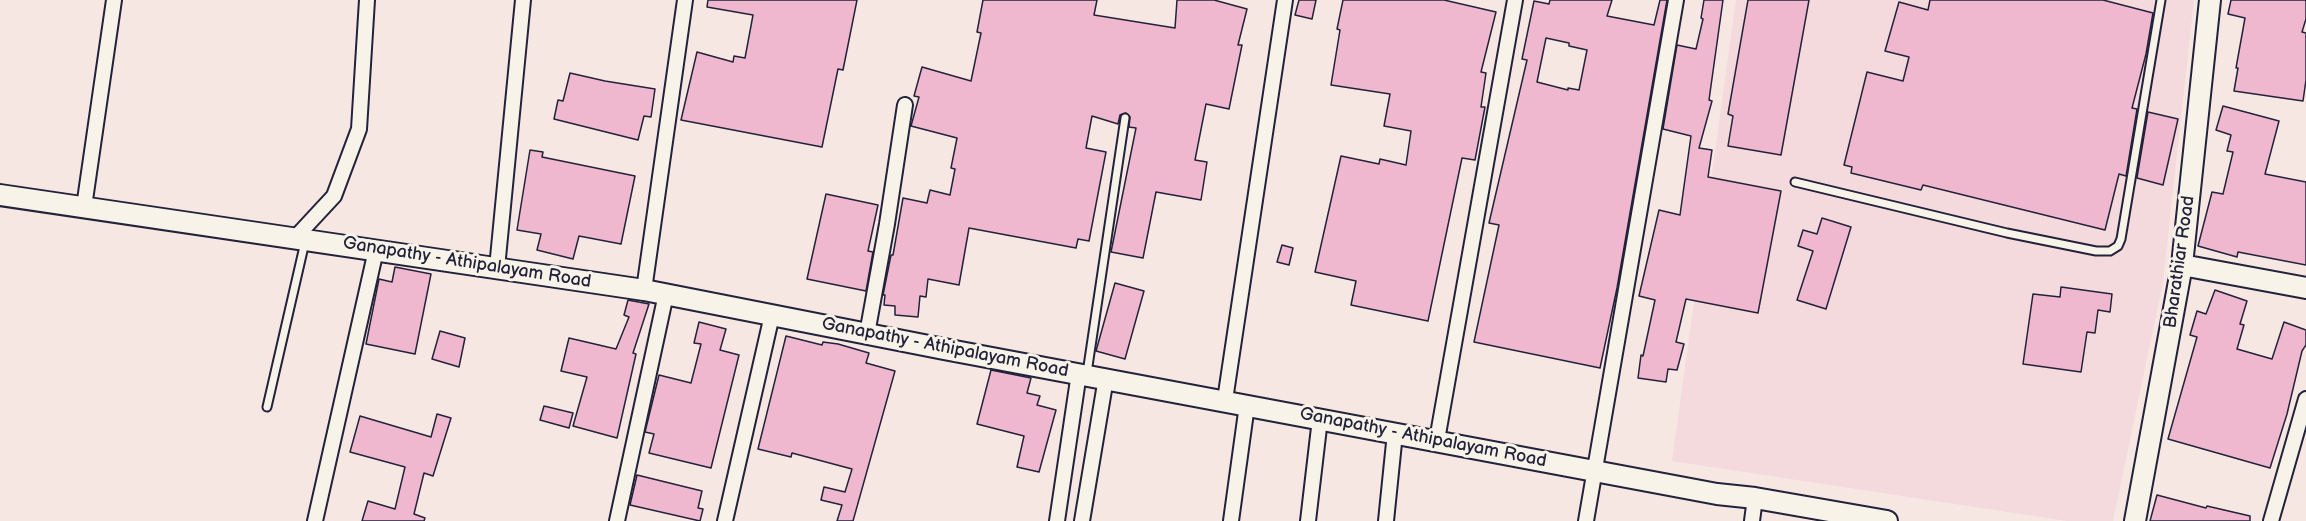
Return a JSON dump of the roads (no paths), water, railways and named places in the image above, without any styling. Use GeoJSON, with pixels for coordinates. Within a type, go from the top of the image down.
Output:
{"type":"FeatureCollection","features":[{"type":"Feature","properties":{"kind":"main road","name":"Bharathiar Road"},"geometry":{"type":"LineString","coordinates":[[2135,521],[2182,265],[2210,0]]}},
{"type":"Feature","properties":{"kind":"main road","name":"Ganapathy - Athipalayam Road"},"geometry":{"type":"LineString","coordinates":[[0,195],[644,290],[1716,494],[1755,498],[1887,521]]}},
{"type":"Feature","properties":{"kind":"main road"},"geometry":{"type":"LineString","coordinates":[[2182,265],[2306,288]]}},
{"type":"Feature","properties":{"kind":"street"},"geometry":{"type":"LineString","coordinates":[[84,207],[114,0]]}},
{"type":"Feature","properties":{"kind":"street"},"geometry":{"type":"LineString","coordinates":[[300,238],[334,196],[358,129],[367,0]]}},
{"type":"Feature","properties":{"kind":"street"},"geometry":{"type":"LineString","coordinates":[[497,268],[523,0]]}},
{"type":"Feature","properties":{"kind":"street"},"geometry":{"type":"LineString","coordinates":[[644,290],[685,0]]}},
{"type":"Feature","properties":{"kind":"street"},"geometry":{"type":"LineString","coordinates":[[1225,400],[1285,0]]}},
{"type":"Feature","properties":{"kind":"street"},"geometry":{"type":"LineString","coordinates":[[1437,440],[1515,0]]}},
{"type":"Feature","properties":{"kind":"street"},"geometry":{"type":"LineString","coordinates":[[1586,521],[1676,0]]}},
{"type":"Feature","properties":{"kind":"street"},"geometry":{"type":"LineString","coordinates":[[867,334],[905,105]]}},
{"type":"Feature","properties":{"kind":"street"},"geometry":{"type":"LineString","coordinates":[[315,521],[376,250]]}},
{"type":"Feature","properties":{"kind":"street"},"geometry":{"type":"LineString","coordinates":[[617,521],[666,294]]}},
{"type":"Feature","properties":{"kind":"street"},"geometry":{"type":"LineString","coordinates":[[725,521],[772,315]]}},
{"type":"Feature","properties":{"kind":"street"},"geometry":{"type":"LineString","coordinates":[[1057,521],[1091,376]]}},
{"type":"Feature","properties":{"kind":"street"},"geometry":{"type":"LineString","coordinates":[[1082,521],[1091,376]]}},
{"type":"Feature","properties":{"kind":"street"},"geometry":{"type":"LineString","coordinates":[[2271,521],[2306,399]]}},
{"type":"Feature","properties":{"kind":"street"},"geometry":{"type":"LineString","coordinates":[[1231,521],[1247,405]]}},
{"type":"Feature","properties":{"kind":"street"},"geometry":{"type":"LineString","coordinates":[[1308,521],[1320,419]]}},
{"type":"Feature","properties":{"kind":"street"},"geometry":{"type":"LineString","coordinates":[[1386,521],[1395,433]]}},
{"type":"Feature","properties":{"kind":"street"},"geometry":{"type":"LineString","coordinates":[[1752,521],[1755,498]]}},
{"type":"Feature","properties":{"kind":"lane"},"geometry":{"type":"LineString","coordinates":[[1795,182],[2007,233],[2096,251],[2110,251],[2118,246],[2121,239],[2161,0]]}},
{"type":"Feature","properties":{"kind":"lane"},"geometry":{"type":"LineString","coordinates":[[1091,376],[1125,118]]}},
{"type":"Feature","properties":{"kind":"lane"},"geometry":{"type":"LineString","coordinates":[[267,406],[300,238]]}}]}
